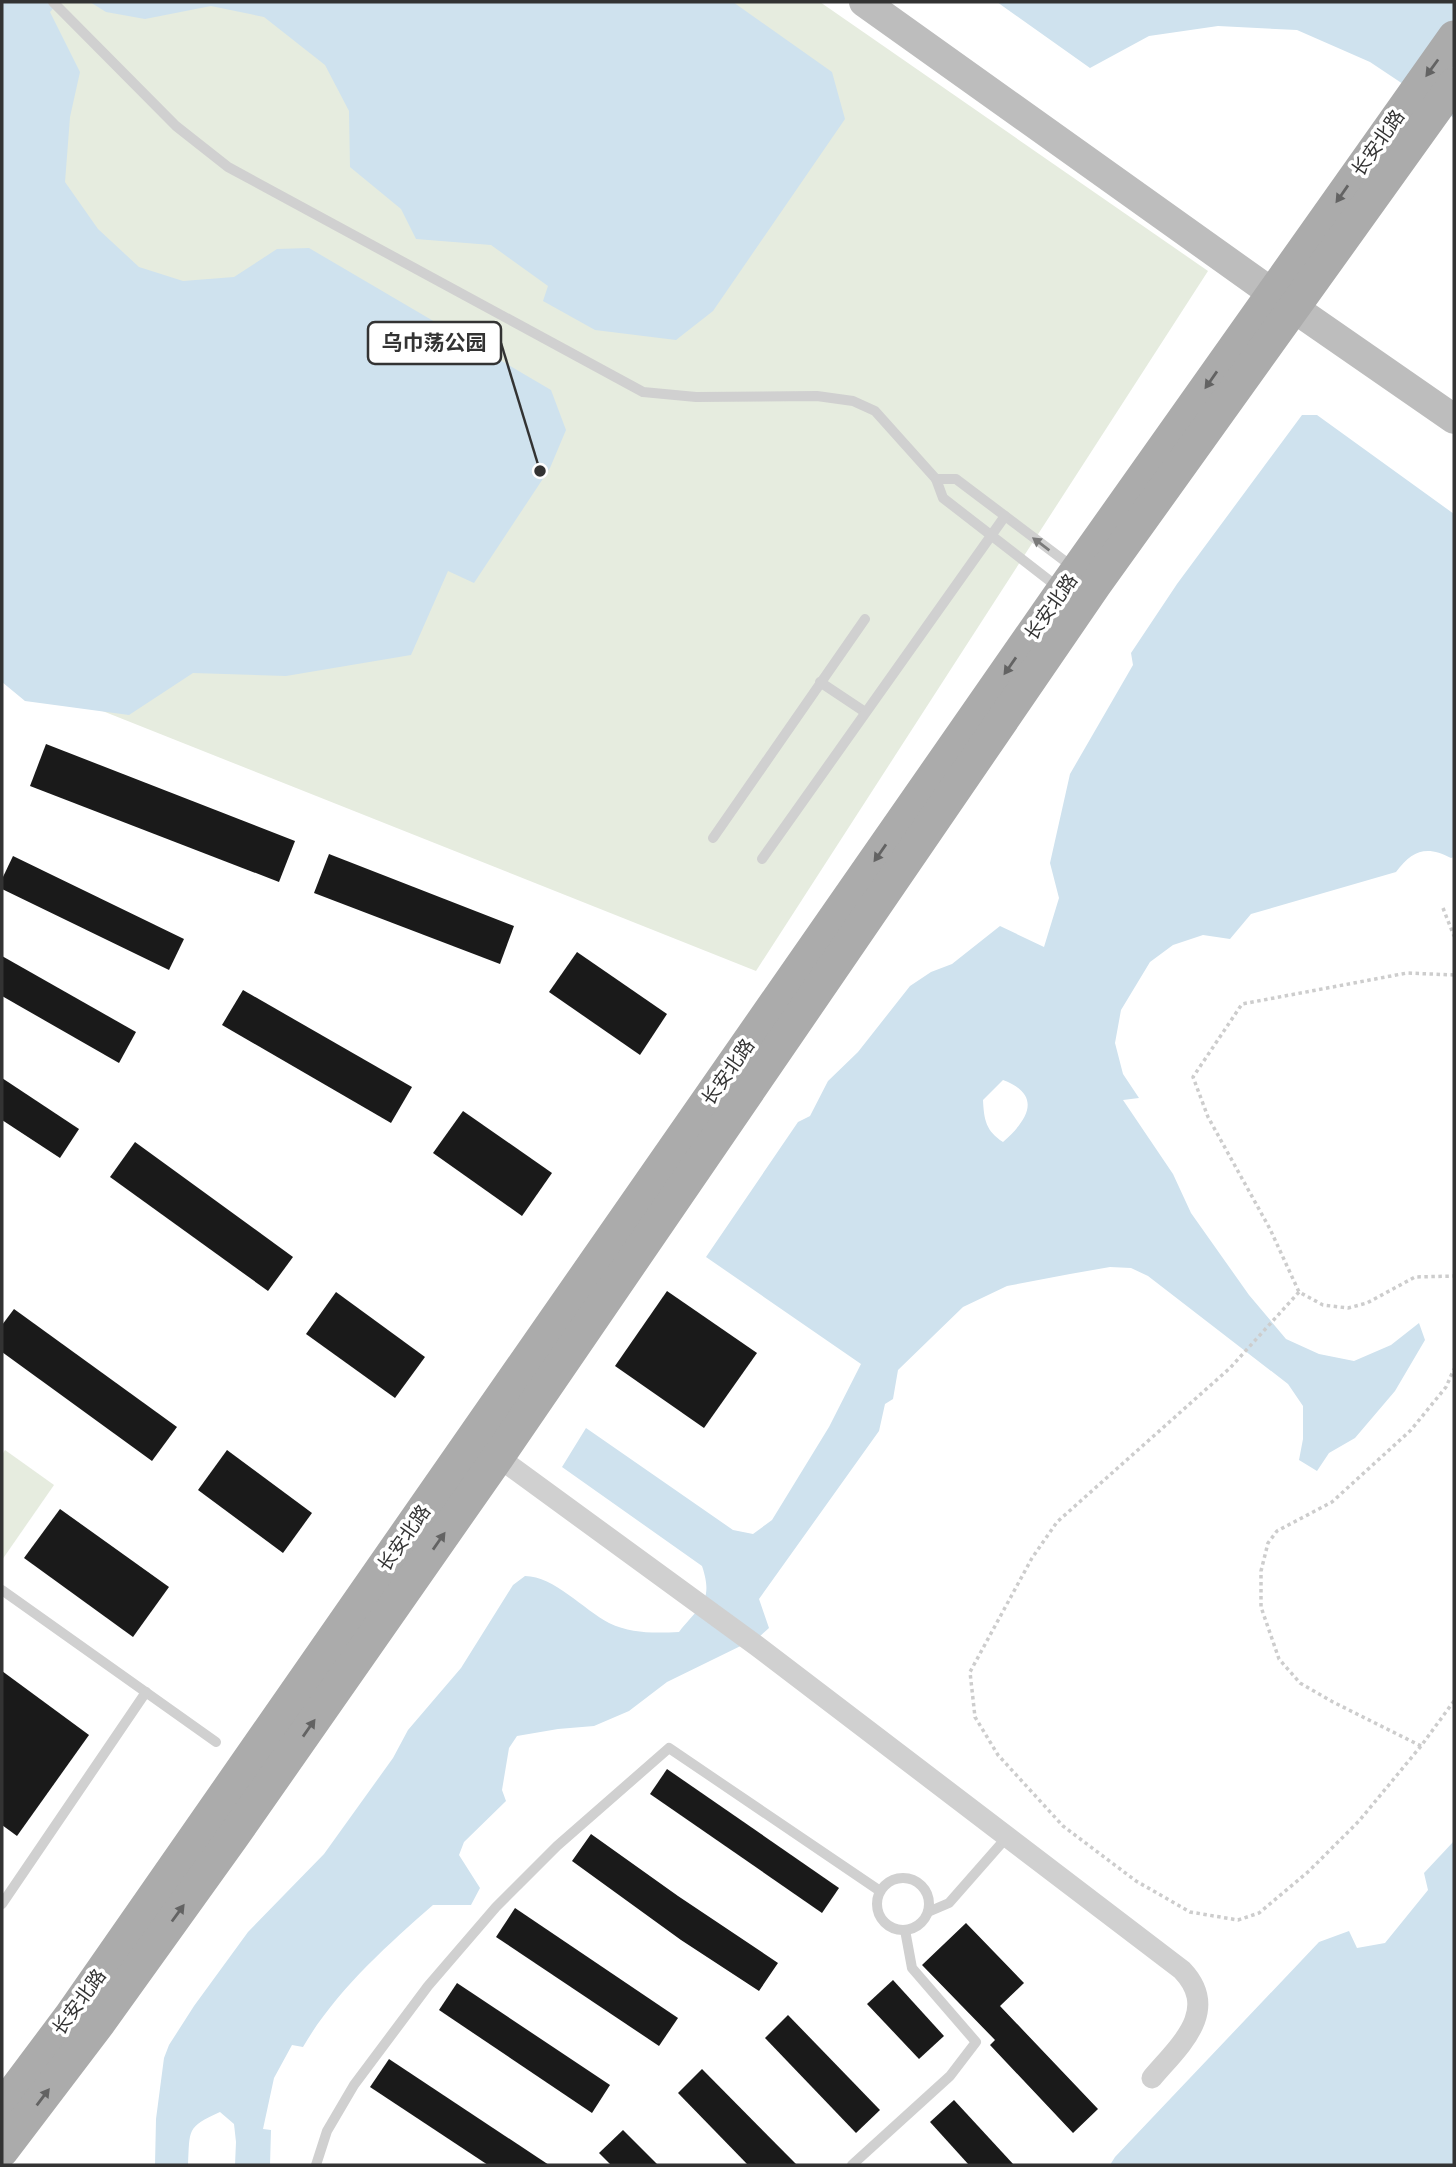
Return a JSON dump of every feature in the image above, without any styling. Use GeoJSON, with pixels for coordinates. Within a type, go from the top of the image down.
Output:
{"type":"FeatureCollection","features":[{"type":"Feature","properties":{"kind":"main road"},"geometry":{"type":"LineString","coordinates":[[864,2],[1454,419]]}},
{"type":"Feature","properties":{"kind":"main road","name":"长安北路"},"geometry":{"type":"LineString","coordinates":[[2,2107],[71,2015],[1421,107],[1454,37]]}},
{"type":"Feature","properties":{"kind":"main road","name":"长安北路"},"geometry":{"type":"LineString","coordinates":[[1421,107],[1454,84]]}},
{"type":"Feature","properties":{"kind":"main road","name":"长安北路"},"geometry":{"type":"LineString","coordinates":[[2,2151],[100,2022],[232,1838],[498,1457],[1079,588]]}},
{"type":"Feature","properties":{"kind":"street"},"geometry":{"type":"LineString","coordinates":[[498,1457],[757,1646],[1191,1979],[1200,2009],[1189,2035],[1152,2078]]}},
{"type":"Feature","properties":{"kind":"lane"},"geometry":{"type":"LineString","coordinates":[[53,2],[176,126],[228,167],[643,392],[696,397],[817,396],[853,401],[875,411],[936,480],[943,498],[990,535],[1079,588]]}},
{"type":"Feature","properties":{"kind":"lane"},"geometry":{"type":"LineString","coordinates":[[936,480],[956,479],[1005,516],[1079,588]]}},
{"type":"Feature","properties":{"kind":"lane"},"geometry":{"type":"LineString","coordinates":[[762,859],[1005,516]]}},
{"type":"Feature","properties":{"kind":"lane"},"geometry":{"type":"LineString","coordinates":[[713,838],[865,619]]}},
{"type":"Feature","properties":{"kind":"lane"},"geometry":{"type":"LineString","coordinates":[[820,682],[865,712]]}},
{"type":"Feature","properties":{"kind":"lane"},"geometry":{"type":"LineString","coordinates":[[2,1590],[215,1741]]}},
{"type":"Feature","properties":{"kind":"lane"},"geometry":{"type":"LineString","coordinates":[[2,1904],[146,1692]]}},
{"type":"Feature","properties":{"kind":"lane"},"geometry":{"type":"LineString","coordinates":[[316,2165],[327,2131],[354,2085],[428,1986],[505,1898],[557,1846],[668,1748],[880,1891]]}},
{"type":"Feature","properties":{"kind":"lane"},"geometry":{"type":"LineString","coordinates":[[928,1912],[949,1903],[1007,1837]]}},
{"type":"Feature","properties":{"kind":"lane"},"geometry":{"type":"LineString","coordinates":[[909,1879],[919,1884],[926,1892],[928,1912],[923,1922],[915,1928],[896,1930],[881,1919],[877,1909],[880,1891],[888,1883],[909,1879]]}},
{"type":"Feature","properties":{"kind":"lane"},"geometry":{"type":"LineString","coordinates":[[852,2165],[950,2076],[976,2042],[912,1968],[905,1930]]}},
{"type":"Feature","properties":{"kind":"path"},"geometry":{"type":"LineString","coordinates":[[1443,908],[1454,936]]}},
{"type":"Feature","properties":{"kind":"path"},"geometry":{"type":"LineString","coordinates":[[1454,975],[1407,973],[1242,1004],[1194,1077],[1208,1117],[1270,1229],[1298,1292],[1323,1305],[1348,1308],[1367,1303],[1415,1277],[1454,1276]]}},
{"type":"Feature","properties":{"kind":"path"},"geometry":{"type":"LineString","coordinates":[[1298,1292],[1230,1368],[1057,1522],[1032,1558],[970,1672],[975,1717],[998,1755],[1063,1826],[1136,1881],[1190,1912],[1238,1920],[1259,1913],[1309,1871],[1359,1821],[1454,1701]]}},
{"type":"Feature","properties":{"kind":"path"},"geometry":{"type":"LineString","coordinates":[[1421,1746],[1333,1703],[1300,1683],[1279,1659],[1262,1607],[1261,1571],[1268,1543],[1277,1531],[1332,1502],[1411,1430],[1446,1387],[1454,1370]]}},
{"type":"Feature","properties":{"kind":"shaded area"},"geometry":{"type":"Polygon","coordinates":[[[2,2],[820,2],[1208,271],[756,971],[2,671],[2,2]]]}},
{"type":"Feature","properties":{"kind":"shaded area"},"geometry":{"type":"Polygon","coordinates":[[[5,1450],[54,1485],[2,1560],[2,1455],[5,1450]]]}},
{"type":"Feature","properties":{"kind":"water"},"geometry":{"type":"Polygon","coordinates":[[[2,2],[59,2],[50,12],[80,72],[70,117],[65,182],[98,229],[139,267],[183,281],[234,277],[277,249],[309,248],[551,390],[566,430],[550,468],[474,583],[448,571],[411,655],[286,676],[193,673],[129,715],[25,701],[2,682],[2,2]]]}},
{"type":"Feature","properties":{"kind":"water"},"geometry":{"type":"Polygon","coordinates":[[[90,2],[733,2],[832,72],[845,119],[713,311],[676,340],[595,330],[543,301],[548,286],[491,245],[416,239],[401,209],[350,167],[349,111],[325,65],[264,17],[211,6],[145,19],[106,12],[90,2]]]}},
{"type":"Feature","properties":{"kind":"water"},"geometry":{"type":"Polygon","coordinates":[[[997,2],[1454,2],[1454,118],[1370,62],[1297,30],[1218,26],[1149,36],[1090,68],[997,2]]]}},
{"type":"Feature","properties":{"kind":"water"},"geometry":{"type":"Polygon","coordinates":[[[1302,415],[1317,415],[1454,514],[1454,857],[1435,852],[1420,852],[1408,859],[1396,872],[1251,914],[1230,939],[1203,935],[1173,945],[1150,962],[1121,1010],[1115,1043],[1123,1074],[1139,1098],[1123,1100],[1173,1174],[1191,1213],[1249,1295],[1286,1339],[1319,1354],[1354,1361],[1391,1345],[1419,1323],[1425,1340],[1395,1391],[1355,1438],[1329,1453],[1317,1471],[1299,1460],[1303,1439],[1303,1406],[1288,1384],[1148,1276],[1131,1268],[1110,1267],[1007,1286],[963,1307],[898,1370],[893,1399],[885,1404],[879,1431],[759,1599],[769,1628],[759,1637],[667,1682],[629,1711],[594,1726],[517,1736],[509,1748],[502,1790],[506,1801],[464,1842],[459,1855],[480,1888],[471,1905],[433,1905],[379,1954],[346,1989],[303,2047],[292,2045],[274,2078],[263,2129],[271,2130],[270,2165],[235,2165],[234,2124],[220,2112],[195,2126],[190,2137],[188,2165],[155,2165],[156,2119],[164,2058],[169,2045],[248,1932],[324,1854],[393,1758],[408,1730],[461,1668],[513,1585],[525,1576],[536,1577],[558,1587],[609,1623],[644,1632],[679,1632],[699,1609],[706,1596],[702,1566],[562,1467],[586,1428],[733,1530],[753,1534],[772,1520],[829,1427],[861,1364],[706,1257],[798,1122],[810,1116],[828,1081],[858,1052],[910,986],[931,972],[952,964],[1000,926],[1044,947],[1059,898],[1050,863],[1070,774],[1133,665],[1131,653],[1177,584],[1302,415]],[[1003,1080],[983,1100],[987,1124],[993,1134],[1003,1142],[1025,1117],[1027,1100],[1016,1086],[1003,1080]]]}},
{"type":"Feature","properties":{"kind":"water"},"geometry":{"type":"Polygon","coordinates":[[[1454,1841],[1454,2165],[1110,2165],[1319,1942],[1349,1931],[1357,1948],[1385,1943],[1428,1890],[1424,1873],[1454,1841]]]}},
{"type":"Feature","properties":{"kind":"building"},"geometry":{"type":"Polygon","coordinates":[[[46,744],[295,841],[279,882],[30,786],[46,744]]]}},
{"type":"Feature","properties":{"kind":"building"},"geometry":{"type":"Polygon","coordinates":[[[329,854],[514,926],[500,964],[314,893],[329,854]]]}},
{"type":"Feature","properties":{"kind":"building"},"geometry":{"type":"Polygon","coordinates":[[[13,856],[184,939],[169,970],[2,889],[2,879],[13,856]]]}},
{"type":"Feature","properties":{"kind":"building"},"geometry":{"type":"Polygon","coordinates":[[[577,952],[667,1014],[640,1055],[549,992],[577,952]]]}},
{"type":"Feature","properties":{"kind":"building"},"geometry":{"type":"Polygon","coordinates":[[[2,956],[136,1032],[119,1063],[2,996],[2,956]]]}},
{"type":"Feature","properties":{"kind":"building"},"geometry":{"type":"Polygon","coordinates":[[[243,990],[412,1087],[391,1123],[222,1025],[243,990]]]}},
{"type":"Feature","properties":{"kind":"building"},"geometry":{"type":"Polygon","coordinates":[[[2,1078],[79,1129],[60,1158],[2,1120],[2,1078]]]}},
{"type":"Feature","properties":{"kind":"building"},"geometry":{"type":"Polygon","coordinates":[[[463,1111],[552,1173],[522,1216],[433,1153],[463,1111]]]}},
{"type":"Feature","properties":{"kind":"building"},"geometry":{"type":"Polygon","coordinates":[[[135,1142],[293,1257],[268,1291],[110,1177],[135,1142]]]}},
{"type":"Feature","properties":{"kind":"building"},"geometry":{"type":"Polygon","coordinates":[[[667,1291],[757,1353],[704,1428],[615,1366],[667,1291]]]}},
{"type":"Feature","properties":{"kind":"building"},"geometry":{"type":"Polygon","coordinates":[[[336,1292],[425,1357],[395,1398],[306,1334],[336,1292]]]}},
{"type":"Feature","properties":{"kind":"building"},"geometry":{"type":"Polygon","coordinates":[[[14,1309],[177,1427],[152,1461],[2,1352],[2,1325],[14,1309]]]}},
{"type":"Feature","properties":{"kind":"building"},"geometry":{"type":"Polygon","coordinates":[[[227,1450],[312,1513],[283,1553],[198,1490],[227,1450]]]}},
{"type":"Feature","properties":{"kind":"building"},"geometry":{"type":"Polygon","coordinates":[[[60,1509],[169,1587],[133,1637],[24,1558],[60,1509]]]}},
{"type":"Feature","properties":{"kind":"building"},"geometry":{"type":"Polygon","coordinates":[[[2,1671],[89,1735],[17,1836],[2,1825],[2,1671]]]}},
{"type":"Feature","properties":{"kind":"building"},"geometry":{"type":"Polygon","coordinates":[[[667,1769],[839,1888],[822,1913],[650,1794],[667,1769]]]}},
{"type":"Feature","properties":{"kind":"building"},"geometry":{"type":"Polygon","coordinates":[[[591,1834],[778,1963],[759,1991],[681,1940],[572,1861],[591,1834]]]}},
{"type":"Feature","properties":{"kind":"building"},"geometry":{"type":"Polygon","coordinates":[[[515,1908],[678,2018],[659,2046],[496,1937],[515,1908]]]}},
{"type":"Feature","properties":{"kind":"building"},"geometry":{"type":"Polygon","coordinates":[[[966,1923],[1024,1983],[1000,2006],[1098,2109],[1073,2133],[990,2045],[995,2040],[922,1965],[966,1923]]]}},
{"type":"Feature","properties":{"kind":"building"},"geometry":{"type":"Polygon","coordinates":[[[893,1980],[944,2036],[919,2059],[867,2004],[893,1980]]]}},
{"type":"Feature","properties":{"kind":"building"},"geometry":{"type":"Polygon","coordinates":[[[457,1983],[610,2085],[592,2113],[439,2010],[457,1983]]]}},
{"type":"Feature","properties":{"kind":"building"},"geometry":{"type":"Polygon","coordinates":[[[788,2015],[880,2110],[856,2133],[765,2038],[788,2015]]]}},
{"type":"Feature","properties":{"kind":"building"},"geometry":{"type":"Polygon","coordinates":[[[389,2059],[549,2165],[488,2165],[370,2087],[389,2059]]]}},
{"type":"Feature","properties":{"kind":"building"},"geometry":{"type":"Polygon","coordinates":[[[702,2069],[797,2165],[748,2165],[678,2093],[702,2069]]]}},
{"type":"Feature","properties":{"kind":"building"},"geometry":{"type":"Polygon","coordinates":[[[954,2100],[1014,2165],[969,2165],[930,2122],[954,2100]]]}},
{"type":"Feature","properties":{"kind":"building"},"geometry":{"type":"Polygon","coordinates":[[[623,2130],[658,2165],[611,2165],[599,2153],[623,2130]]]}},
{"type":"Feature","properties":{"kind":"place","name":"乌巾荡公园"},"geometry":{"type":"Point","coordinates":[540,471]}}]}
